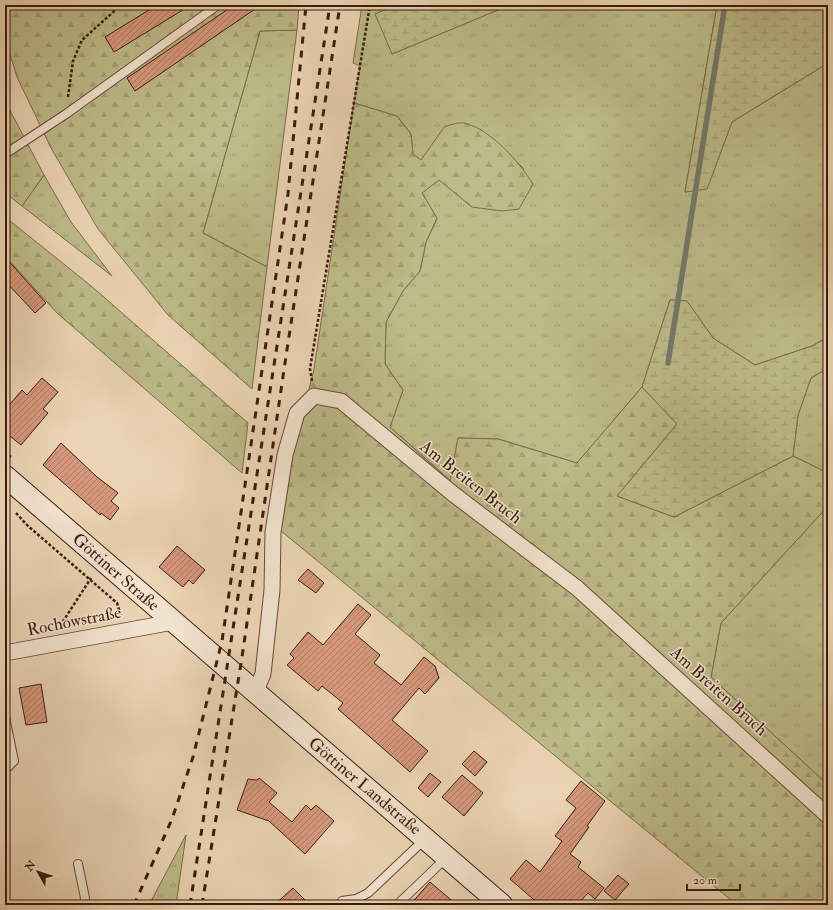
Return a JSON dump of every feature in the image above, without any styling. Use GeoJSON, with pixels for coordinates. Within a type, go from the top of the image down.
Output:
{"type":"FeatureCollection","features":[{"type":"Feature","properties":{"kind":"street"},"geometry":{"type":"LineString","coordinates":[[255,693],[262,674],[272,590],[273,532],[285,454],[297,414],[314,396]]}},
{"type":"Feature","properties":{"kind":"street","name":"Am Breiten Bruch"},"geometry":{"type":"LineString","coordinates":[[314,396],[342,401],[452,493],[577,588],[828,816]]}},
{"type":"Feature","properties":{"kind":"street","name":"Göttiner Straße"},"geometry":{"type":"LineString","coordinates":[[5,476],[227,668]]}},
{"type":"Feature","properties":{"kind":"street","name":"Rochowstraße"},"geometry":{"type":"LineString","coordinates":[[5,653],[173,622]]}},
{"type":"Feature","properties":{"kind":"street","name":"Göttiner Landstraße"},"geometry":{"type":"LineString","coordinates":[[227,668],[502,905]]}},
{"type":"Feature","properties":{"kind":"lane"},"geometry":{"type":"LineString","coordinates":[[5,154],[66,114],[218,5]]}},
{"type":"Feature","properties":{"kind":"lane"},"geometry":{"type":"LineString","coordinates":[[5,717],[14,761],[5,770]]}},
{"type":"Feature","properties":{"kind":"lane"},"geometry":{"type":"LineString","coordinates":[[342,901],[356,899],[368,893],[426,838]]}},
{"type":"Feature","properties":{"kind":"lane"},"geometry":{"type":"LineString","coordinates":[[397,905],[448,857]]}},
{"type":"Feature","properties":{"kind":"lane"},"geometry":{"type":"LineString","coordinates":[[78,864],[85,898],[84,905]]}},
{"type":"Feature","properties":{"kind":"path"},"geometry":{"type":"LineString","coordinates":[[66,114],[73,61],[82,40],[121,5]]}},
{"type":"Feature","properties":{"kind":"path"},"geometry":{"type":"LineString","coordinates":[[314,396],[310,369],[370,5]]}},
{"type":"Feature","properties":{"kind":"path"},"geometry":{"type":"LineString","coordinates":[[14,511],[28,526],[118,603],[126,631]]}},
{"type":"Feature","properties":{"kind":"path"},"geometry":{"type":"LineString","coordinates":[[54,627],[61,625],[102,559]]}},
{"type":"Feature","properties":{"kind":"green space"},"geometry":{"type":"Polygon","coordinates":[[[5,5],[299,5],[297,30],[260,31],[203,233],[267,267],[252,389],[168,315],[98,229],[51,148],[17,77],[5,38],[5,5]]]}},
{"type":"Feature","properties":{"kind":"green space"},"geometry":{"type":"Polygon","coordinates":[[[362,5],[396,5],[392,54],[510,5],[717,5],[685,192],[707,188],[732,122],[828,63],[828,337],[812,346],[755,365],[713,338],[687,301],[670,300],[642,387],[577,463],[498,439],[458,438],[451,481],[390,427],[403,390],[385,364],[386,322],[403,291],[420,271],[426,242],[437,219],[422,193],[439,179],[472,207],[524,169],[504,149],[480,129],[421,161],[413,154],[411,134],[397,116],[354,103],[360,66],[353,63],[362,5]]]}},
{"type":"Feature","properties":{"kind":"green space"},"geometry":{"type":"Polygon","coordinates":[[[396,5],[510,5],[392,54],[375,14],[396,5]]]}},
{"type":"Feature","properties":{"kind":"green space"},"geometry":{"type":"Polygon","coordinates":[[[717,5],[828,5],[828,63],[732,122],[707,189],[685,192],[717,5]]]}},
{"type":"Feature","properties":{"kind":"green space"},"geometry":{"type":"Polygon","coordinates":[[[297,30],[267,267],[203,233],[260,31],[297,30]]]}},
{"type":"Feature","properties":{"kind":"green space"},"geometry":{"type":"Polygon","coordinates":[[[5,101],[44,175],[22,206],[5,193],[5,101]]]}},
{"type":"Feature","properties":{"kind":"green space"},"geometry":{"type":"Polygon","coordinates":[[[354,103],[397,116],[411,134],[413,154],[421,160],[445,126],[464,123],[474,126],[494,139],[520,166],[533,184],[519,209],[502,211],[472,207],[439,180],[422,193],[437,218],[426,242],[420,271],[403,291],[386,322],[385,364],[403,390],[390,427],[450,481],[458,438],[498,439],[577,463],[642,387],[677,424],[617,496],[674,517],[793,456],[828,473],[828,506],[721,623],[711,677],[828,785],[828,905],[737,905],[281,531],[293,454],[314,369],[354,103]]]}},
{"type":"Feature","properties":{"kind":"green space"},"geometry":{"type":"Polygon","coordinates":[[[44,175],[71,222],[112,276],[22,206],[44,175]]]}},
{"type":"Feature","properties":{"kind":"green space"},"geometry":{"type":"Polygon","coordinates":[[[5,217],[90,285],[248,423],[242,473],[57,313],[5,256],[5,217]]]}},
{"type":"Feature","properties":{"kind":"green space"},"geometry":{"type":"Polygon","coordinates":[[[670,300],[687,301],[713,338],[755,365],[812,346],[828,337],[828,368],[811,378],[798,415],[793,456],[674,517],[617,496],[677,424],[642,387],[670,300]]]}},
{"type":"Feature","properties":{"kind":"green space"},"geometry":{"type":"Polygon","coordinates":[[[828,368],[828,473],[793,456],[798,415],[811,378],[828,368]]]}},
{"type":"Feature","properties":{"kind":"green space"},"geometry":{"type":"Polygon","coordinates":[[[828,506],[828,785],[711,677],[721,623],[828,506]]]}},
{"type":"Feature","properties":{"kind":"green space"},"geometry":{"type":"Polygon","coordinates":[[[186,835],[176,905],[149,905],[186,835]]]}},
{"type":"Feature","properties":{"kind":"building"},"geometry":{"type":"Polygon","coordinates":[[[157,5],[191,5],[114,52],[105,37],[157,5]]]}},
{"type":"Feature","properties":{"kind":"building"},"geometry":{"type":"Polygon","coordinates":[[[234,5],[261,5],[135,91],[127,78],[234,5]]]}},
{"type":"Feature","properties":{"kind":"building"},"geometry":{"type":"Polygon","coordinates":[[[5,257],[46,303],[35,313],[5,281],[5,257]]]}},
{"type":"Feature","properties":{"kind":"building"},"geometry":{"type":"Polygon","coordinates":[[[42,378],[58,392],[43,409],[48,413],[21,445],[5,432],[5,410],[22,390],[27,395],[42,378]]]}},
{"type":"Feature","properties":{"kind":"building"},"geometry":{"type":"Polygon","coordinates":[[[61,443],[97,477],[118,493],[111,501],[119,508],[110,520],[101,513],[100,515],[43,465],[61,443]]]}},
{"type":"Feature","properties":{"kind":"building"},"geometry":{"type":"Polygon","coordinates":[[[177,546],[205,570],[193,584],[189,580],[183,587],[159,567],[177,546]]]}},
{"type":"Feature","properties":{"kind":"building"},"geometry":{"type":"Polygon","coordinates":[[[308,569],[324,583],[316,593],[298,580],[308,569]]]}},
{"type":"Feature","properties":{"kind":"building"},"geometry":{"type":"Polygon","coordinates":[[[358,604],[371,615],[355,634],[380,655],[374,663],[401,685],[424,657],[435,666],[439,678],[425,694],[419,688],[392,720],[428,751],[410,772],[338,709],[343,703],[322,686],[318,691],[287,665],[294,658],[290,654],[308,632],[323,645],[358,604]]]}},
{"type":"Feature","properties":{"kind":"building"},"geometry":{"type":"Polygon","coordinates":[[[41,684],[47,722],[26,725],[19,688],[41,684]]]}},
{"type":"Feature","properties":{"kind":"building"},"geometry":{"type":"Polygon","coordinates":[[[474,751],[487,762],[475,776],[462,764],[474,751]]]}},
{"type":"Feature","properties":{"kind":"building"},"geometry":{"type":"Polygon","coordinates":[[[430,773],[441,782],[428,797],[418,788],[430,773]]]}},
{"type":"Feature","properties":{"kind":"building"},"geometry":{"type":"Polygon","coordinates":[[[462,775],[483,793],[464,816],[442,797],[462,775]]]}},
{"type":"Feature","properties":{"kind":"building"},"geometry":{"type":"Polygon","coordinates":[[[259,778],[277,793],[269,802],[292,822],[306,805],[311,810],[316,805],[334,821],[305,854],[269,821],[237,810],[248,779],[257,780],[259,778]]]}},
{"type":"Feature","properties":{"kind":"building"},"geometry":{"type":"Polygon","coordinates":[[[581,781],[605,801],[587,826],[589,827],[570,854],[581,862],[578,867],[604,888],[595,899],[588,893],[577,905],[540,905],[510,879],[526,860],[540,872],[562,841],[555,836],[576,808],[566,800],[581,781]]]}},
{"type":"Feature","properties":{"kind":"building"},"geometry":{"type":"Polygon","coordinates":[[[618,875],[629,884],[615,900],[604,891],[618,875]]]}},
{"type":"Feature","properties":{"kind":"building"},"geometry":{"type":"Polygon","coordinates":[[[430,882],[457,905],[410,905],[430,882]]]}},
{"type":"Feature","properties":{"kind":"building"},"geometry":{"type":"Polygon","coordinates":[[[293,888],[310,905],[274,905],[293,888]]]}},
{"type":"Feature","properties":{"kind":"waterway"},"geometry":{"type":"LineString","coordinates":[[668,363],[725,5]]}},
{"type":"Feature","properties":{"kind":"railway"},"geometry":{"type":"LineString","coordinates":[[134,905],[172,819],[193,757],[222,641],[288,194],[306,5]]}},
{"type":"Feature","properties":{"kind":"railway"},"geometry":{"type":"LineString","coordinates":[[190,905],[330,5]]}},
{"type":"Feature","properties":{"kind":"railway"},"geometry":{"type":"LineString","coordinates":[[202,905],[242,657],[286,356],[340,5]]}}]}
